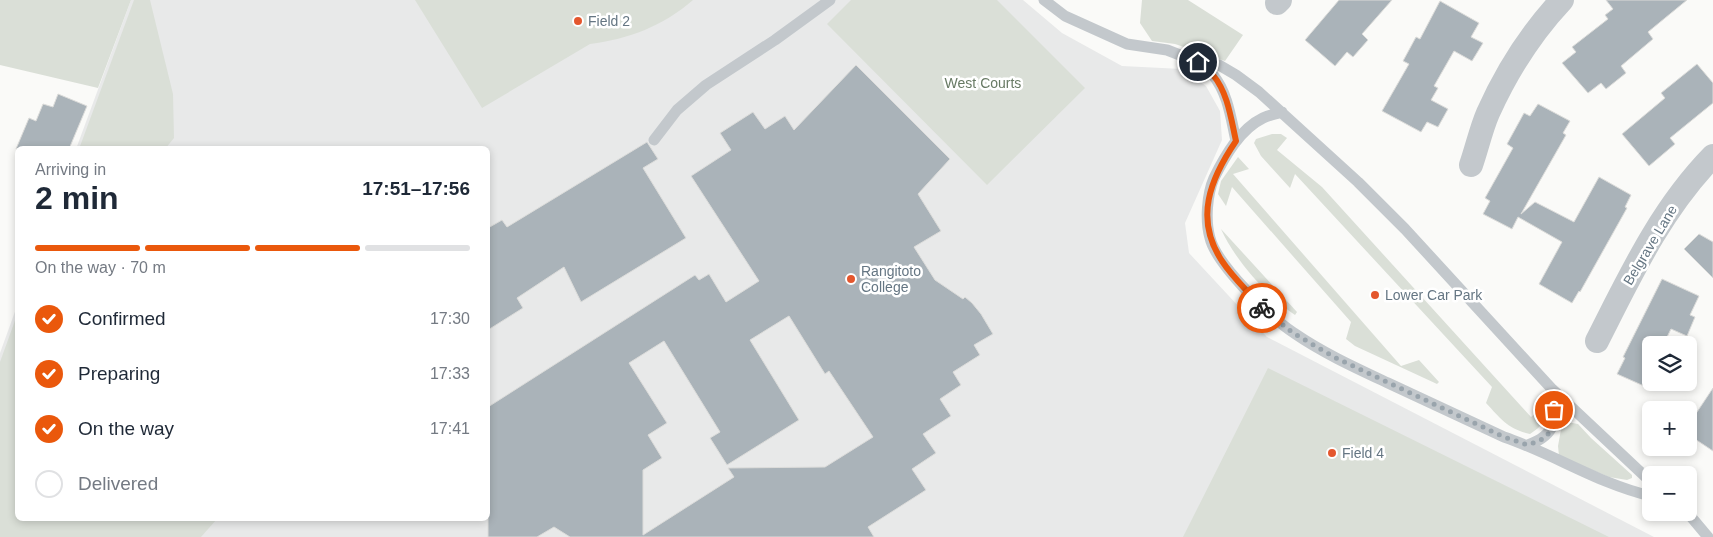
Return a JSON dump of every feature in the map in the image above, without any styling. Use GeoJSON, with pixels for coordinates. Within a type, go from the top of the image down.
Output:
{"type":"FeatureCollection","features":[{"type":"Feature","properties":{"kind":"street"},"geometry":{"type":"LineString","coordinates":[[1471,165],[1488,114],[1512,68],[1542,24],[1562,0]]}},
{"type":"Feature","properties":{"kind":"street","name":"Belgrave Lane"},"geometry":{"type":"LineString","coordinates":[[1598,341],[1649,241],[1690,182],[1713,156]]}},
{"type":"Feature","properties":{"kind":"lane"},"geometry":{"type":"LineString","coordinates":[[654,140],[677,110],[706,85],[775,40],[830,0]]}},
{"type":"Feature","properties":{"kind":"lane"},"geometry":{"type":"LineString","coordinates":[[1044,0],[1065,16],[1127,44],[1167,50],[1198,62],[1219,65],[1258,92],[1358,182],[1405,229],[1552,388],[1642,473]]}},
{"type":"Feature","properties":{"kind":"lane"},"geometry":{"type":"LineString","coordinates":[[1198,62],[1213,75],[1223,91],[1228,103],[1236,141]]}},
{"type":"Feature","properties":{"kind":"lane"},"geometry":{"type":"LineString","coordinates":[[1282,112],[1263,118],[1248,128],[1236,141],[1223,160],[1207,201],[1210,238],[1222,262],[1264,310],[1293,333],[1336,358],[1504,437],[1528,445],[1577,470],[1642,493]]}},
{"type":"Feature","properties":{"kind":"lane"},"geometry":{"type":"LineString","coordinates":[[1528,445],[1547,436],[1554,423],[1552,388]]}},
{"type":"Feature","properties":{"kind":"lane"},"geometry":{"type":"LineString","coordinates":[[1695,521],[1708,537]]}},
{"type":"Feature","properties":{"kind":"shaded area","name":"Rangitoto College"},"geometry":{"type":"Polygon","coordinates":[[[131,0],[1023,0],[1062,33],[1122,66],[1182,69],[1206,86],[1220,111],[1222,140],[1185,223],[1189,253],[1267,337],[1654,537],[0,537],[0,353],[15,312],[15,521],[490,521],[490,146],[77,146],[131,0]]]}},
{"type":"Feature","properties":{"kind":"green space"},"geometry":{"type":"Polygon","coordinates":[[[0,0],[131,0],[98,88],[0,65],[0,0]]]}},
{"type":"Feature","properties":{"kind":"green space"},"geometry":{"type":"Polygon","coordinates":[[[134,0],[150,0],[173,94],[174,138],[167,146],[80,146],[134,0]]]}},
{"type":"Feature","properties":{"kind":"green space"},"geometry":{"type":"Polygon","coordinates":[[[415,0],[693,0],[670,17],[645,30],[618,39],[590,44],[482,108],[415,0]]]}},
{"type":"Feature","properties":{"kind":"green space","name":"West Courts"},"geometry":{"type":"Polygon","coordinates":[[[851,0],[997,0],[1085,88],[987,185],[827,24],[851,0]]]}},
{"type":"Feature","properties":{"kind":"green space"},"geometry":{"type":"Polygon","coordinates":[[[1142,0],[1188,0],[1243,35],[1225,61],[1175,44],[1152,41],[1140,23],[1142,0]]]}},
{"type":"Feature","properties":{"kind":"green space"},"geometry":{"type":"Polygon","coordinates":[[[1272,134],[1281,134],[1287,138],[1277,150],[1322,187],[1531,417],[1543,407],[1545,411],[1544,419],[1537,429],[1530,434],[1522,432],[1501,419],[1486,403],[1492,387],[1295,174],[1290,188],[1261,156],[1254,143],[1256,139],[1272,134]]]}},
{"type":"Feature","properties":{"kind":"green space"},"geometry":{"type":"Polygon","coordinates":[[[1238,157],[1249,169],[1233,174],[1401,366],[1419,360],[1439,382],[1437,384],[1355,346],[1346,339],[1351,322],[1232,187],[1226,206],[1218,194],[1221,181],[1238,157]]]}},
{"type":"Feature","properties":{"kind":"green space"},"geometry":{"type":"Polygon","coordinates":[[[1221,229],[1297,312],[1295,315],[1263,288],[1243,265],[1221,229]]]}},
{"type":"Feature","properties":{"kind":"green space"},"geometry":{"type":"Polygon","coordinates":[[[15,321],[15,521],[215,521],[201,537],[0,537],[0,362],[15,321]]]}},
{"type":"Feature","properties":{"kind":"green space","name":"Field 4"},"geometry":{"type":"Polygon","coordinates":[[[1268,368],[1609,537],[1183,537],[1268,368]]]}},
{"type":"Feature","properties":{"kind":"green space"},"geometry":{"type":"Polygon","coordinates":[[[1567,422],[1578,424],[1632,475],[1632,478],[1627,480],[1609,477],[1559,456],[1558,446],[1562,424],[1567,422]]]}},
{"type":"Feature","properties":{"kind":"building"},"geometry":{"type":"Polygon","coordinates":[[[1339,0],[1392,0],[1362,34],[1368,40],[1353,57],[1347,52],[1335,66],[1305,40],[1339,0]]]}},
{"type":"Feature","properties":{"kind":"building"},"geometry":{"type":"Polygon","coordinates":[[[1606,0],[1687,0],[1648,32],[1653,39],[1621,66],[1626,73],[1606,89],[1601,83],[1588,93],[1562,63],[1576,52],[1572,47],[1608,19],[1605,15],[1613,9],[1606,0]]]}},
{"type":"Feature","properties":{"kind":"building"},"geometry":{"type":"Polygon","coordinates":[[[1440,1],[1479,23],[1471,37],[1483,43],[1472,61],[1454,51],[1434,86],[1438,88],[1431,100],[1448,109],[1438,127],[1427,122],[1421,132],[1382,111],[1409,64],[1403,61],[1416,37],[1420,39],[1440,1]]]}},
{"type":"Feature","properties":{"kind":"building"},"geometry":{"type":"Polygon","coordinates":[[[1697,64],[1713,83],[1713,103],[1670,138],[1675,144],[1649,166],[1622,134],[1665,98],[1661,93],[1697,64]]]}},
{"type":"Feature","properties":{"kind":"building"},"geometry":{"type":"Polygon","coordinates":[[[856,65],[950,159],[918,194],[941,231],[914,247],[935,280],[972,303],[993,334],[974,345],[980,355],[953,372],[961,385],[940,399],[951,416],[923,434],[936,453],[912,469],[926,490],[868,527],[874,537],[570,537],[554,527],[537,537],[488,537],[488,521],[490,521],[490,406],[695,275],[699,280],[709,274],[726,302],[759,281],[691,176],[731,150],[720,133],[753,112],[765,129],[785,116],[794,130],[856,65]],[[789,316],[750,340],[799,420],[727,465],[710,438],[720,432],[664,341],[629,363],[667,423],[648,435],[662,458],[643,470],[643,535],[734,477],[728,468],[825,467],[873,437],[829,371],[825,374],[789,316]]]}},
{"type":"Feature","properties":{"kind":"building"},"geometry":{"type":"Polygon","coordinates":[[[58,94],[87,106],[70,146],[17,146],[29,118],[36,121],[43,104],[53,107],[58,94]]]}},
{"type":"Feature","properties":{"kind":"building"},"geometry":{"type":"Polygon","coordinates":[[[1538,104],[1570,121],[1563,133],[1566,135],[1521,214],[1535,202],[1574,222],[1599,177],[1631,195],[1625,207],[1627,208],[1572,303],[1539,284],[1562,242],[1518,217],[1512,229],[1483,214],[1490,201],[1485,198],[1513,148],[1507,144],[1524,113],[1530,116],[1538,104]]]}},
{"type":"Feature","properties":{"kind":"building"},"geometry":{"type":"Polygon","coordinates":[[[647,142],[658,159],[643,168],[686,238],[581,302],[564,267],[517,298],[523,308],[490,329],[490,227],[502,220],[507,227],[647,142]]]}},
{"type":"Feature","properties":{"kind":"building"},"geometry":{"type":"Polygon","coordinates":[[[1699,234],[1713,242],[1713,278],[1684,249],[1699,234]]]}},
{"type":"Feature","properties":{"kind":"building"},"geometry":{"type":"Polygon","coordinates":[[[1662,279],[1699,296],[1690,315],[1695,317],[1687,336],[1671,329],[1668,336],[1642,336],[1642,385],[1617,374],[1625,358],[1623,357],[1662,279]]]}},
{"type":"Feature","properties":{"kind":"building"},"geometry":{"type":"Polygon","coordinates":[[[1713,388],[1713,451],[1697,440],[1697,412],[1713,388]]]}},
{"type":"Feature","properties":{"kind":"way so far"},"geometry":{"type":"LineString","coordinates":[[1262,308],[1293,333],[1336,358],[1504,437],[1528,445],[1539,441],[1547,436],[1554,423],[1554,410]]}},
{"type":"Feature","properties":{"kind":"place","name":"Field 2"},"geometry":{"type":"Point","coordinates":[578,21]}},
{"type":"Feature","properties":{"kind":"place","name":"Rangitoto College"},"geometry":{"type":"Point","coordinates":[851,279]}},
{"type":"Feature","properties":{"kind":"place","name":"Lower Car Park"},"geometry":{"type":"Point","coordinates":[1375,295]}},
{"type":"Feature","properties":{"kind":"place","name":"Field 4"},"geometry":{"type":"Point","coordinates":[1332,453]}},
{"type":"Feature","properties":{"kind":"route"},"geometry":{"type":"LineString","coordinates":[[1198,62],[1213,75],[1223,91],[1228,103],[1236,141],[1223,160],[1212,183],[1207,201],[1210,238],[1222,262],[1262,308]]}}]}
